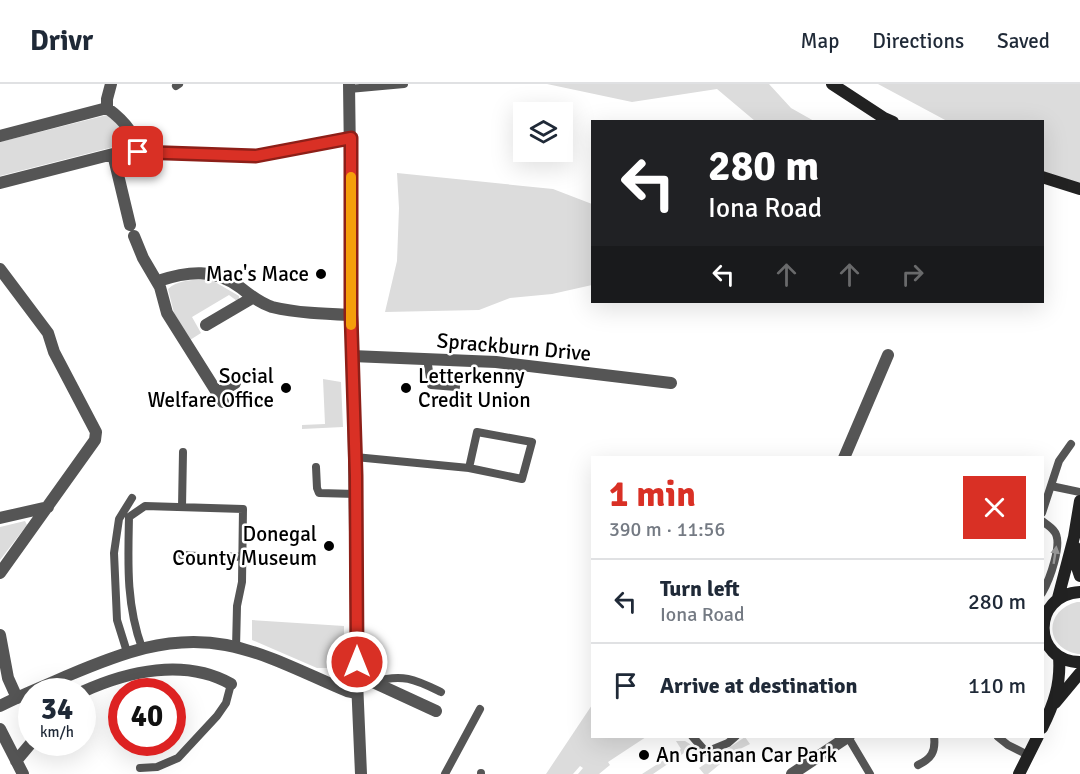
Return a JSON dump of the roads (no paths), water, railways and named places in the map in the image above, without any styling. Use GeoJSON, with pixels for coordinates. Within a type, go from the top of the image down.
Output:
{"type":"FeatureCollection","features":[{"type":"Feature","properties":{"kind":"main road"},"geometry":{"type":"LineString","coordinates":[[832,84],[888,120]]}},
{"type":"Feature","properties":{"kind":"main road"},"geometry":{"type":"LineString","coordinates":[[1044,178],[1080,189]]}},
{"type":"Feature","properties":{"kind":"main road"},"geometry":{"type":"LineString","coordinates":[[1058,598],[1074,537],[1080,501]]}},
{"type":"Feature","properties":{"kind":"main road"},"geometry":{"type":"LineString","coordinates":[[1074,537],[1076,564],[1080,576]]}},
{"type":"Feature","properties":{"kind":"main road"},"geometry":{"type":"LineString","coordinates":[[1080,592],[1058,598],[1051,605],[1044,621],[1045,645],[1059,657],[1080,662]]}},
{"type":"Feature","properties":{"kind":"main road"},"geometry":{"type":"LineString","coordinates":[[1054,704],[1059,682],[1059,657]]}},
{"type":"Feature","properties":{"kind":"main road"},"geometry":{"type":"LineString","coordinates":[[1044,724],[1054,704],[1080,673]]}},
{"type":"Feature","properties":{"kind":"main road"},"geometry":{"type":"LineString","coordinates":[[1019,774],[1037,738]]}},
{"type":"Feature","properties":{"kind":"street"},"geometry":{"type":"LineString","coordinates":[[107,108],[111,84]]}},
{"type":"Feature","properties":{"kind":"street"},"geometry":{"type":"LineString","coordinates":[[349,86],[357,687],[361,774]]}},
{"type":"Feature","properties":{"kind":"street"},"geometry":{"type":"LineString","coordinates":[[0,136],[107,108]]}},
{"type":"Feature","properties":{"kind":"street"},"geometry":{"type":"LineString","coordinates":[[107,108],[136,139],[138,152]]}},
{"type":"Feature","properties":{"kind":"street"},"geometry":{"type":"LineString","coordinates":[[0,183],[113,154],[138,152],[256,156],[351,138]]}},
{"type":"Feature","properties":{"kind":"street"},"geometry":{"type":"LineString","coordinates":[[113,154],[143,258],[158,281],[167,313],[221,398],[235,383]]}},
{"type":"Feature","properties":{"kind":"street"},"geometry":{"type":"LineString","coordinates":[[0,269],[48,333],[54,352],[96,432],[95,440],[0,573]]}},
{"type":"Feature","properties":{"kind":"street"},"geometry":{"type":"LineString","coordinates":[[158,281],[192,273],[209,273],[228,279],[252,298],[272,306],[296,311],[351,315]]}},
{"type":"Feature","properties":{"kind":"street"},"geometry":{"type":"LineString","coordinates":[[206,325],[252,298]]}},
{"type":"Feature","properties":{"kind":"street"},"geometry":{"type":"LineString","coordinates":[[845,456],[888,355]]}},
{"type":"Feature","properties":{"kind":"street","name":"Sprackburn Drive"},"geometry":{"type":"LineString","coordinates":[[352,356],[496,362],[671,383]]}},
{"type":"Feature","properties":{"kind":"street"},"geometry":{"type":"LineString","coordinates":[[0,518],[48,507]]}},
{"type":"Feature","properties":{"kind":"street"},"geometry":{"type":"LineString","coordinates":[[0,636],[8,678],[17,698]]}},
{"type":"Feature","properties":{"kind":"street"},"geometry":{"type":"LineString","coordinates":[[0,706],[128,652],[188,641],[236,648],[347,691],[373,682],[436,711]]}},
{"type":"Feature","properties":{"kind":"street"},"geometry":{"type":"LineString","coordinates":[[96,686],[115,679],[165,669],[202,673],[231,684]]}},
{"type":"Feature","properties":{"kind":"street"},"geometry":{"type":"LineString","coordinates":[[0,729],[23,774]]}},
{"type":"Feature","properties":{"kind":"street"},"geometry":{"type":"LineString","coordinates":[[792,774],[842,739]]}},
{"type":"Feature","properties":{"kind":"street"},"geometry":{"type":"LineString","coordinates":[[16,761],[20,756]]}},
{"type":"Feature","properties":{"kind":"lane"},"geometry":{"type":"LineString","coordinates":[[349,86],[404,84]]}},
{"type":"Feature","properties":{"kind":"lane"},"geometry":{"type":"LineString","coordinates":[[427,358],[431,385],[456,387]]}},
{"type":"Feature","properties":{"kind":"lane"},"geometry":{"type":"LineString","coordinates":[[355,457],[469,468],[522,479],[532,442],[477,432],[469,468]]}},
{"type":"Feature","properties":{"kind":"lane"},"geometry":{"type":"LineString","coordinates":[[1044,507],[1059,461],[1071,444]]}},
{"type":"Feature","properties":{"kind":"lane"},"geometry":{"type":"LineString","coordinates":[[182,507],[183,452]]}},
{"type":"Feature","properties":{"kind":"lane"},"geometry":{"type":"LineString","coordinates":[[316,467],[316,488],[319,493],[356,494]]}},
{"type":"Feature","properties":{"kind":"lane"},"geometry":{"type":"LineString","coordinates":[[1051,486],[1080,492]]}},
{"type":"Feature","properties":{"kind":"lane"},"geometry":{"type":"LineString","coordinates":[[128,652],[117,620],[114,553],[119,519],[132,498]]}},
{"type":"Feature","properties":{"kind":"lane"},"geometry":{"type":"LineString","coordinates":[[142,648],[136,632],[128,585],[129,517],[145,506],[243,509],[242,582],[237,606],[236,648]]}},
{"type":"Feature","properties":{"kind":"lane"},"geometry":{"type":"LineString","coordinates":[[1044,522],[1053,529],[1057,537],[1051,573],[1044,589]]}},
{"type":"Feature","properties":{"kind":"lane"},"geometry":{"type":"LineString","coordinates":[[182,555],[197,556]]}},
{"type":"Feature","properties":{"kind":"lane"},"geometry":{"type":"LineString","coordinates":[[217,556],[242,557]]}},
{"type":"Feature","properties":{"kind":"lane"},"geometry":{"type":"LineString","coordinates":[[373,682],[383,679],[412,678],[441,692]]}},
{"type":"Feature","properties":{"kind":"lane"},"geometry":{"type":"LineString","coordinates":[[140,768],[157,767],[178,758],[217,716],[226,703],[231,684]]}},
{"type":"Feature","properties":{"kind":"lane"},"geometry":{"type":"LineString","coordinates":[[445,774],[480,708]]}},
{"type":"Feature","properties":{"kind":"lane"},"geometry":{"type":"LineString","coordinates":[[694,738],[706,752],[728,743],[734,738]]}},
{"type":"Feature","properties":{"kind":"lane"},"geometry":{"type":"LineString","coordinates":[[918,765],[929,760],[935,749],[936,738]]}},
{"type":"Feature","properties":{"kind":"lane"},"geometry":{"type":"LineString","coordinates":[[999,738],[1028,755]]}},
{"type":"Feature","properties":{"kind":"lane"},"geometry":{"type":"LineString","coordinates":[[842,739],[870,774]]}},
{"type":"Feature","properties":{"kind":"place","name":"Mac's Mace"},"geometry":{"type":"Point","coordinates":[321,274]}},
{"type":"Feature","properties":{"kind":"place","name":"Social Welfare Office"},"geometry":{"type":"Point","coordinates":[286,388]}},
{"type":"Feature","properties":{"kind":"place","name":"Letterkenny Credit Union"},"geometry":{"type":"Point","coordinates":[406,388]}},
{"type":"Feature","properties":{"kind":"place","name":"Donegal County Museum"},"geometry":{"type":"Point","coordinates":[329,546]}},
{"type":"Feature","properties":{"kind":"place","name":"An Grianan Car Park"},"geometry":{"type":"Point","coordinates":[644,755]}}]}
